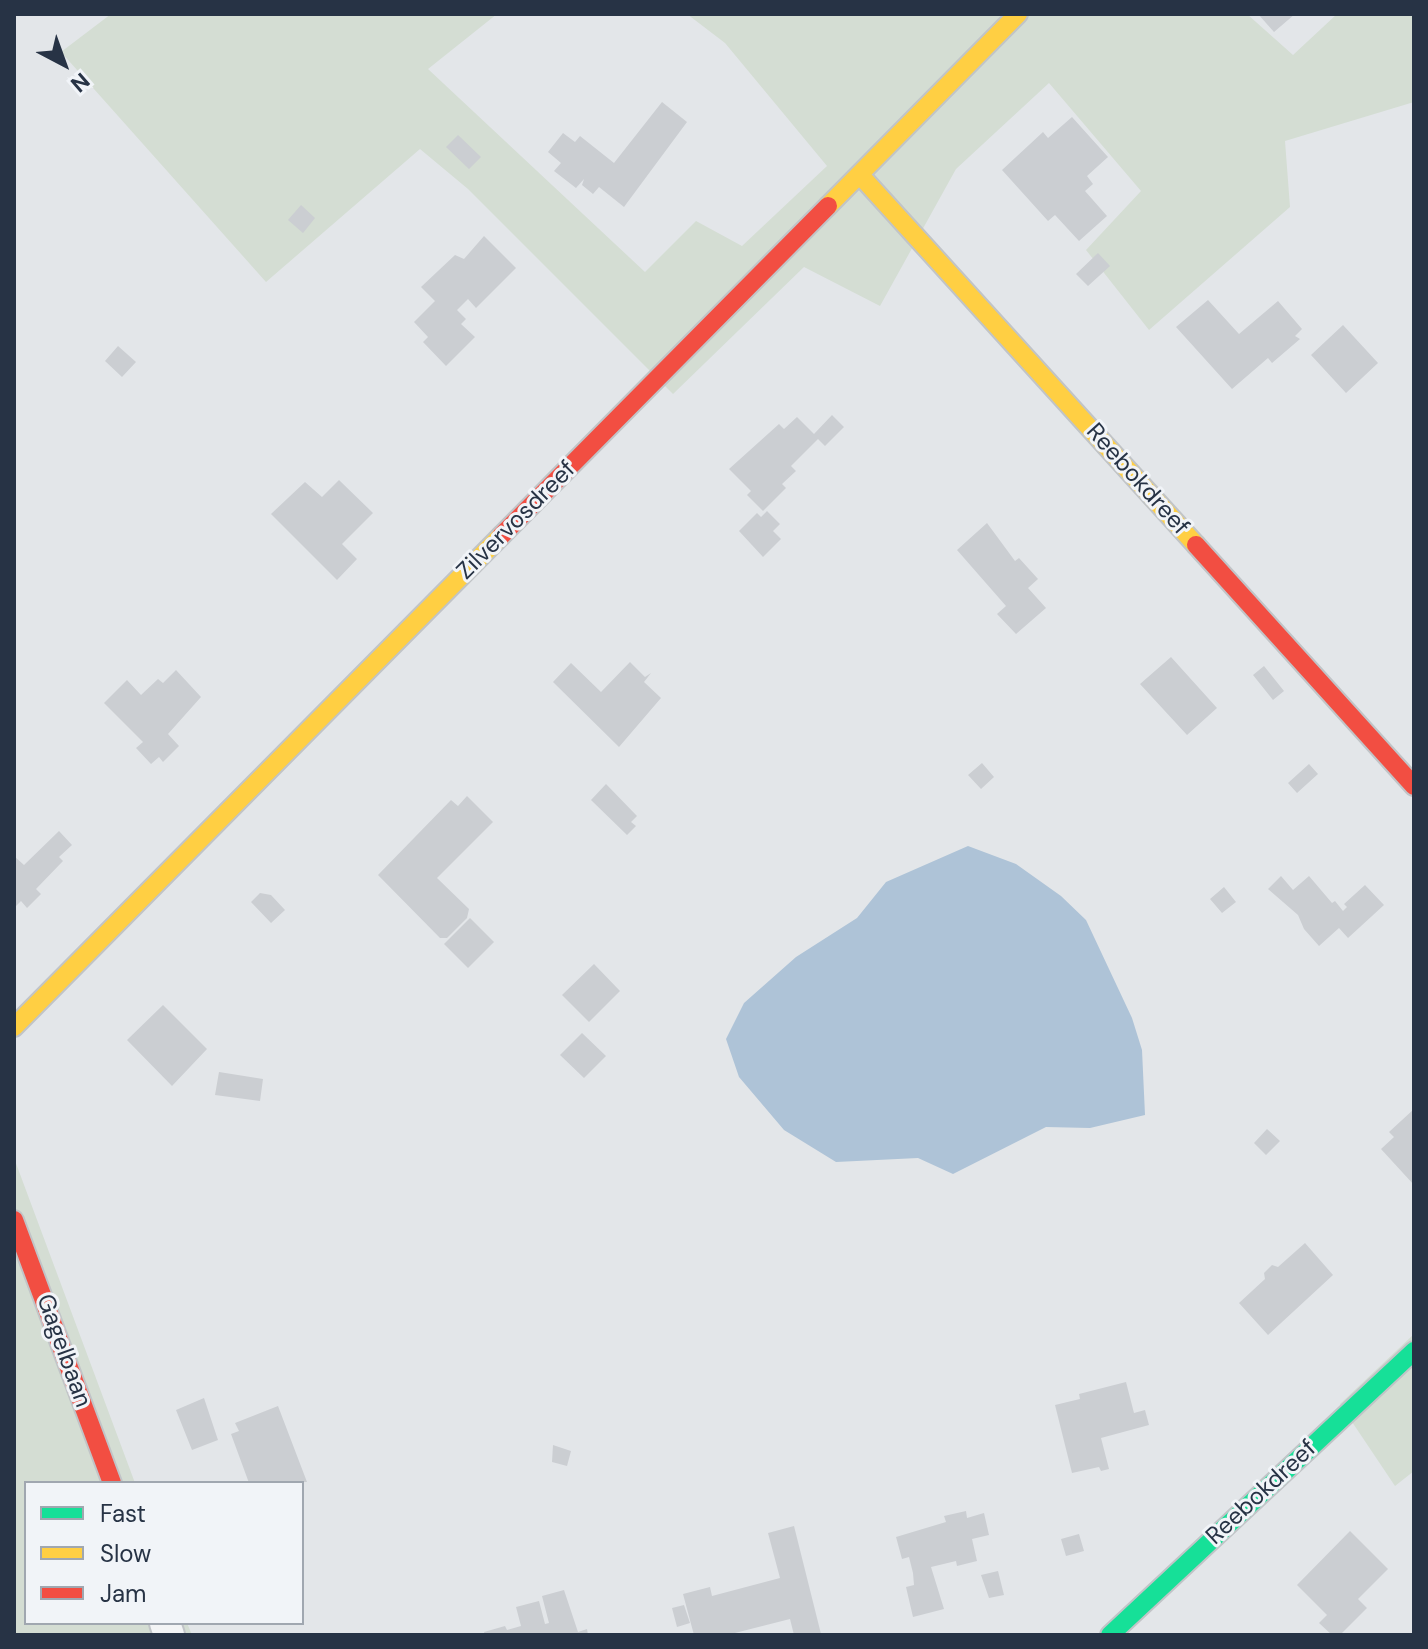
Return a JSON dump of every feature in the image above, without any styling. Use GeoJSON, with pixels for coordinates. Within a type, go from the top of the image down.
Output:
{"type":"FeatureCollection","features":[{"type":"Feature","properties":{"kind":"street","name":"Zilvervosdreef"},"geometry":{"type":"LineString","coordinates":[[14,1027],[1018,14]]}},
{"type":"Feature","properties":{"kind":"street","name":"Reebokdreef"},"geometry":{"type":"LineString","coordinates":[[860,175],[1414,786]]}},
{"type":"Feature","properties":{"kind":"street","name":"Gagelbaan"},"geometry":{"type":"LineString","coordinates":[[14,1220],[111,1481]]}},
{"type":"Feature","properties":{"kind":"street","name":"Reebokdreef"},"geometry":{"type":"LineString","coordinates":[[1110,1635],[1414,1351]]}},
{"type":"Feature","properties":{"kind":"shaded area"},"geometry":{"type":"Polygon","coordinates":[[[111,14],[497,14],[428,69],[645,272],[696,221],[742,246],[827,166],[725,43],[687,14],[1247,14],[1293,55],[1337,14],[1414,14],[1414,102],[1285,141],[1290,207],[1149,330],[1086,250],[1141,191],[1049,83],[956,169],[880,306],[804,267],[673,394],[468,189],[420,149],[266,282],[61,52],[111,14]]]}},
{"type":"Feature","properties":{"kind":"shaded area"},"geometry":{"type":"Polygon","coordinates":[[[14,1158],[134,1481],[24,1481],[24,1625],[188,1625],[192,1635],[14,1635],[14,1158]]]}},
{"type":"Feature","properties":{"kind":"shaded area"},"geometry":{"type":"Polygon","coordinates":[[[1414,1334],[1414,1471],[1395,1486],[1340,1404],[1414,1334]]]}},
{"type":"Feature","properties":{"kind":"water"},"geometry":{"type":"Polygon","coordinates":[[[968,846],[1016,864],[1061,896],[1086,920],[1132,1018],[1142,1050],[1145,1115],[1090,1128],[1046,1127],[953,1174],[918,1158],[836,1162],[784,1130],[739,1077],[726,1039],[744,1003],[796,957],[857,918],[886,882],[968,846]]]}},
{"type":"Feature","properties":{"kind":"building"},"geometry":{"type":"Polygon","coordinates":[[[1258,14],[1295,14],[1274,32],[1258,14]]]}},
{"type":"Feature","properties":{"kind":"building"},"geometry":{"type":"Polygon","coordinates":[[[662,102],[687,122],[624,207],[599,187],[593,194],[582,185],[584,179],[576,188],[554,171],[561,163],[548,152],[563,133],[575,142],[580,136],[614,163],[662,102]]]}},
{"type":"Feature","properties":{"kind":"building"},"geometry":{"type":"Polygon","coordinates":[[[1072,117],[1108,157],[1087,176],[1093,184],[1085,191],[1107,216],[1079,241],[1055,215],[1048,221],[1002,170],[1043,132],[1048,138],[1072,117]]]}},
{"type":"Feature","properties":{"kind":"building"},"geometry":{"type":"Polygon","coordinates":[[[458,135],[481,157],[469,169],[446,147],[458,135]]]}},
{"type":"Feature","properties":{"kind":"building"},"geometry":{"type":"Polygon","coordinates":[[[301,205],[315,218],[303,233],[288,220],[301,205]]]}},
{"type":"Feature","properties":{"kind":"building"},"geometry":{"type":"Polygon","coordinates":[[[484,236],[516,268],[476,308],[468,299],[457,310],[466,319],[461,324],[475,337],[446,366],[423,342],[428,337],[414,322],[435,301],[421,287],[455,255],[464,259],[484,236]]]}},
{"type":"Feature","properties":{"kind":"building"},"geometry":{"type":"Polygon","coordinates":[[[1098,253],[1110,266],[1088,286],[1076,274],[1098,253]]]}},
{"type":"Feature","properties":{"kind":"building"},"geometry":{"type":"Polygon","coordinates":[[[1208,300],[1239,334],[1278,301],[1302,329],[1295,336],[1300,339],[1272,363],[1268,358],[1232,389],[1176,327],[1208,300]]]}},
{"type":"Feature","properties":{"kind":"building"},"geometry":{"type":"Polygon","coordinates":[[[1343,325],[1378,363],[1346,393],[1311,355],[1343,325]]]}},
{"type":"Feature","properties":{"kind":"building"},"geometry":{"type":"Polygon","coordinates":[[[118,346],[136,362],[122,377],[105,361],[118,346]]]}},
{"type":"Feature","properties":{"kind":"building"},"geometry":{"type":"Polygon","coordinates":[[[832,415],[844,427],[825,446],[818,439],[791,466],[796,471],[782,484],[786,488],[763,511],[747,495],[751,491],[729,469],[779,424],[784,429],[797,417],[814,434],[832,415]]]}},
{"type":"Feature","properties":{"kind":"building"},"geometry":{"type":"Polygon","coordinates":[[[339,480],[373,513],[342,544],[357,559],[337,580],[271,514],[305,482],[322,497],[339,480]]]}},
{"type":"Feature","properties":{"kind":"building"},"geometry":{"type":"Polygon","coordinates":[[[767,511],[780,524],[773,531],[781,539],[763,557],[739,531],[757,513],[761,517],[767,511]]]}},
{"type":"Feature","properties":{"kind":"building"},"geometry":{"type":"Polygon","coordinates":[[[987,523],[1015,561],[1019,558],[1038,579],[1028,588],[1046,608],[1016,634],[997,614],[1006,606],[957,550],[987,523]]]}},
{"type":"Feature","properties":{"kind":"building"},"geometry":{"type":"Polygon","coordinates":[[[1171,657],[1217,708],[1187,735],[1140,684],[1171,657]]]}},
{"type":"Feature","properties":{"kind":"building"},"geometry":{"type":"Polygon","coordinates":[[[630,662],[645,677],[651,673],[644,682],[661,698],[619,747],[553,682],[571,663],[601,692],[630,662]]]}},
{"type":"Feature","properties":{"kind":"building"},"geometry":{"type":"Polygon","coordinates":[[[1264,666],[1284,691],[1273,700],[1253,675],[1264,666]]]}},
{"type":"Feature","properties":{"kind":"building"},"geometry":{"type":"Polygon","coordinates":[[[176,670],[201,697],[168,734],[179,746],[163,762],[159,757],[151,764],[136,748],[143,742],[104,703],[127,680],[141,695],[158,679],[163,683],[176,670]]]}},
{"type":"Feature","properties":{"kind":"building"},"geometry":{"type":"Polygon","coordinates":[[[982,763],[994,777],[981,789],[968,775],[982,763]]]}},
{"type":"Feature","properties":{"kind":"building"},"geometry":{"type":"Polygon","coordinates":[[[1309,764],[1318,774],[1297,793],[1288,783],[1309,764]]]}},
{"type":"Feature","properties":{"kind":"building"},"geometry":{"type":"Polygon","coordinates":[[[606,784],[637,816],[631,822],[636,826],[627,835],[591,800],[606,784]]]}},
{"type":"Feature","properties":{"kind":"building"},"geometry":{"type":"Polygon","coordinates":[[[467,796],[493,822],[437,878],[469,909],[467,918],[447,938],[440,938],[378,875],[451,800],[458,806],[467,796]]]}},
{"type":"Feature","properties":{"kind":"building"},"geometry":{"type":"Polygon","coordinates":[[[59,831],[72,845],[59,857],[63,861],[36,889],[41,894],[27,908],[21,901],[14,908],[14,856],[24,865],[59,831]]]}},
{"type":"Feature","properties":{"kind":"building"},"geometry":{"type":"Polygon","coordinates":[[[1281,876],[1293,890],[1309,876],[1343,911],[1347,907],[1344,904],[1365,885],[1384,905],[1348,938],[1339,928],[1319,946],[1304,929],[1298,915],[1268,889],[1281,876]]]}},
{"type":"Feature","properties":{"kind":"building"},"geometry":{"type":"Polygon","coordinates":[[[1224,887],[1236,902],[1222,913],[1210,899],[1224,887]]]}},
{"type":"Feature","properties":{"kind":"building"},"geometry":{"type":"Polygon","coordinates":[[[260,893],[271,895],[285,910],[271,923],[251,902],[260,893]]]}},
{"type":"Feature","properties":{"kind":"building"},"geometry":{"type":"Polygon","coordinates":[[[470,918],[494,942],[468,968],[444,944],[470,918]]]}},
{"type":"Feature","properties":{"kind":"building"},"geometry":{"type":"Polygon","coordinates":[[[594,964],[620,991],[589,1022],[562,995],[594,964]]]}},
{"type":"Feature","properties":{"kind":"building"},"geometry":{"type":"Polygon","coordinates":[[[163,1005],[207,1049],[172,1086],[127,1040],[163,1005]]]}},
{"type":"Feature","properties":{"kind":"building"},"geometry":{"type":"Polygon","coordinates":[[[582,1033],[606,1056],[584,1078],[560,1055],[582,1033]]]}},
{"type":"Feature","properties":{"kind":"building"},"geometry":{"type":"Polygon","coordinates":[[[219,1072],[263,1079],[260,1101],[215,1095],[219,1072]]]}},
{"type":"Feature","properties":{"kind":"building"},"geometry":{"type":"Polygon","coordinates":[[[1414,1109],[1414,1185],[1381,1149],[1394,1137],[1389,1132],[1414,1109]]]}},
{"type":"Feature","properties":{"kind":"building"},"geometry":{"type":"Polygon","coordinates":[[[1267,1129],[1280,1141],[1266,1155],[1254,1143],[1267,1129]]]}},
{"type":"Feature","properties":{"kind":"building"},"geometry":{"type":"Polygon","coordinates":[[[1305,1243],[1333,1275],[1268,1335],[1239,1303],[1265,1279],[1264,1273],[1272,1265],[1278,1267],[1305,1243]]]}},
{"type":"Feature","properties":{"kind":"building"},"geometry":{"type":"Polygon","coordinates":[[[1126,1382],[1134,1413],[1145,1410],[1149,1425],[1101,1438],[1109,1469],[1101,1471],[1099,1467],[1072,1473],[1055,1405],[1080,1399],[1079,1394],[1126,1382]]]}},
{"type":"Feature","properties":{"kind":"building"},"geometry":{"type":"Polygon","coordinates":[[[204,1398],[218,1440],[192,1450],[176,1410],[204,1398]]]}},
{"type":"Feature","properties":{"kind":"building"},"geometry":{"type":"Polygon","coordinates":[[[278,1406],[307,1482],[248,1481],[231,1434],[239,1431],[235,1423],[278,1406]]]}},
{"type":"Feature","properties":{"kind":"building"},"geometry":{"type":"Polygon","coordinates":[[[553,1445],[571,1451],[567,1466],[552,1462],[553,1445]]]}},
{"type":"Feature","properties":{"kind":"building"},"geometry":{"type":"Polygon","coordinates":[[[966,1511],[967,1518],[984,1513],[989,1535],[972,1539],[977,1561],[957,1566],[956,1561],[931,1567],[944,1609],[913,1617],[906,1587],[914,1585],[913,1573],[909,1557],[902,1559],[896,1537],[946,1522],[944,1516],[966,1511]]]}},
{"type":"Feature","properties":{"kind":"building"},"geometry":{"type":"Polygon","coordinates":[[[794,1526],[821,1634],[794,1635],[790,1619],[727,1635],[694,1635],[683,1594],[710,1587],[712,1596],[780,1578],[768,1533],[794,1526]]]}},
{"type":"Feature","properties":{"kind":"building"},"geometry":{"type":"Polygon","coordinates":[[[1350,1531],[1388,1569],[1358,1599],[1367,1608],[1340,1635],[1332,1635],[1319,1623],[1327,1615],[1297,1585],[1350,1531]]]}},
{"type":"Feature","properties":{"kind":"building"},"geometry":{"type":"Polygon","coordinates":[[[1079,1534],[1084,1551],[1066,1556],[1061,1539],[1079,1534]]]}},
{"type":"Feature","properties":{"kind":"building"},"geometry":{"type":"Polygon","coordinates":[[[998,1571],[1004,1595],[989,1598],[981,1575],[998,1571]]]}},
{"type":"Feature","properties":{"kind":"building"},"geometry":{"type":"Polygon","coordinates":[[[564,1590],[578,1632],[587,1629],[588,1635],[485,1635],[484,1632],[505,1626],[507,1630],[521,1626],[516,1607],[539,1601],[545,1624],[549,1623],[542,1596],[564,1590]]]}},
{"type":"Feature","properties":{"kind":"building"},"geometry":{"type":"Polygon","coordinates":[[[684,1605],[690,1623],[677,1627],[672,1608],[684,1605]]]}},
{"type":"Feature","properties":{"kind":"traffic: fast"},"geometry":{"type":"LineString","coordinates":[[1110,1635],[1414,1351]]}},
{"type":"Feature","properties":{"kind":"traffic: slow"},"geometry":{"type":"LineString","coordinates":[[828,206],[1018,14]]}},
{"type":"Feature","properties":{"kind":"traffic: slow"},"geometry":{"type":"LineString","coordinates":[[860,175],[1196,545]]}},
{"type":"Feature","properties":{"kind":"traffic: slow"},"geometry":{"type":"LineString","coordinates":[[14,1027],[501,536]]}},
{"type":"Feature","properties":{"kind":"traffic: jam"},"geometry":{"type":"LineString","coordinates":[[501,536],[828,206]]}},
{"type":"Feature","properties":{"kind":"traffic: jam"},"geometry":{"type":"LineString","coordinates":[[1196,545],[1414,786]]}},
{"type":"Feature","properties":{"kind":"traffic: jam"},"geometry":{"type":"LineString","coordinates":[[14,1220],[111,1481]]}}]}
